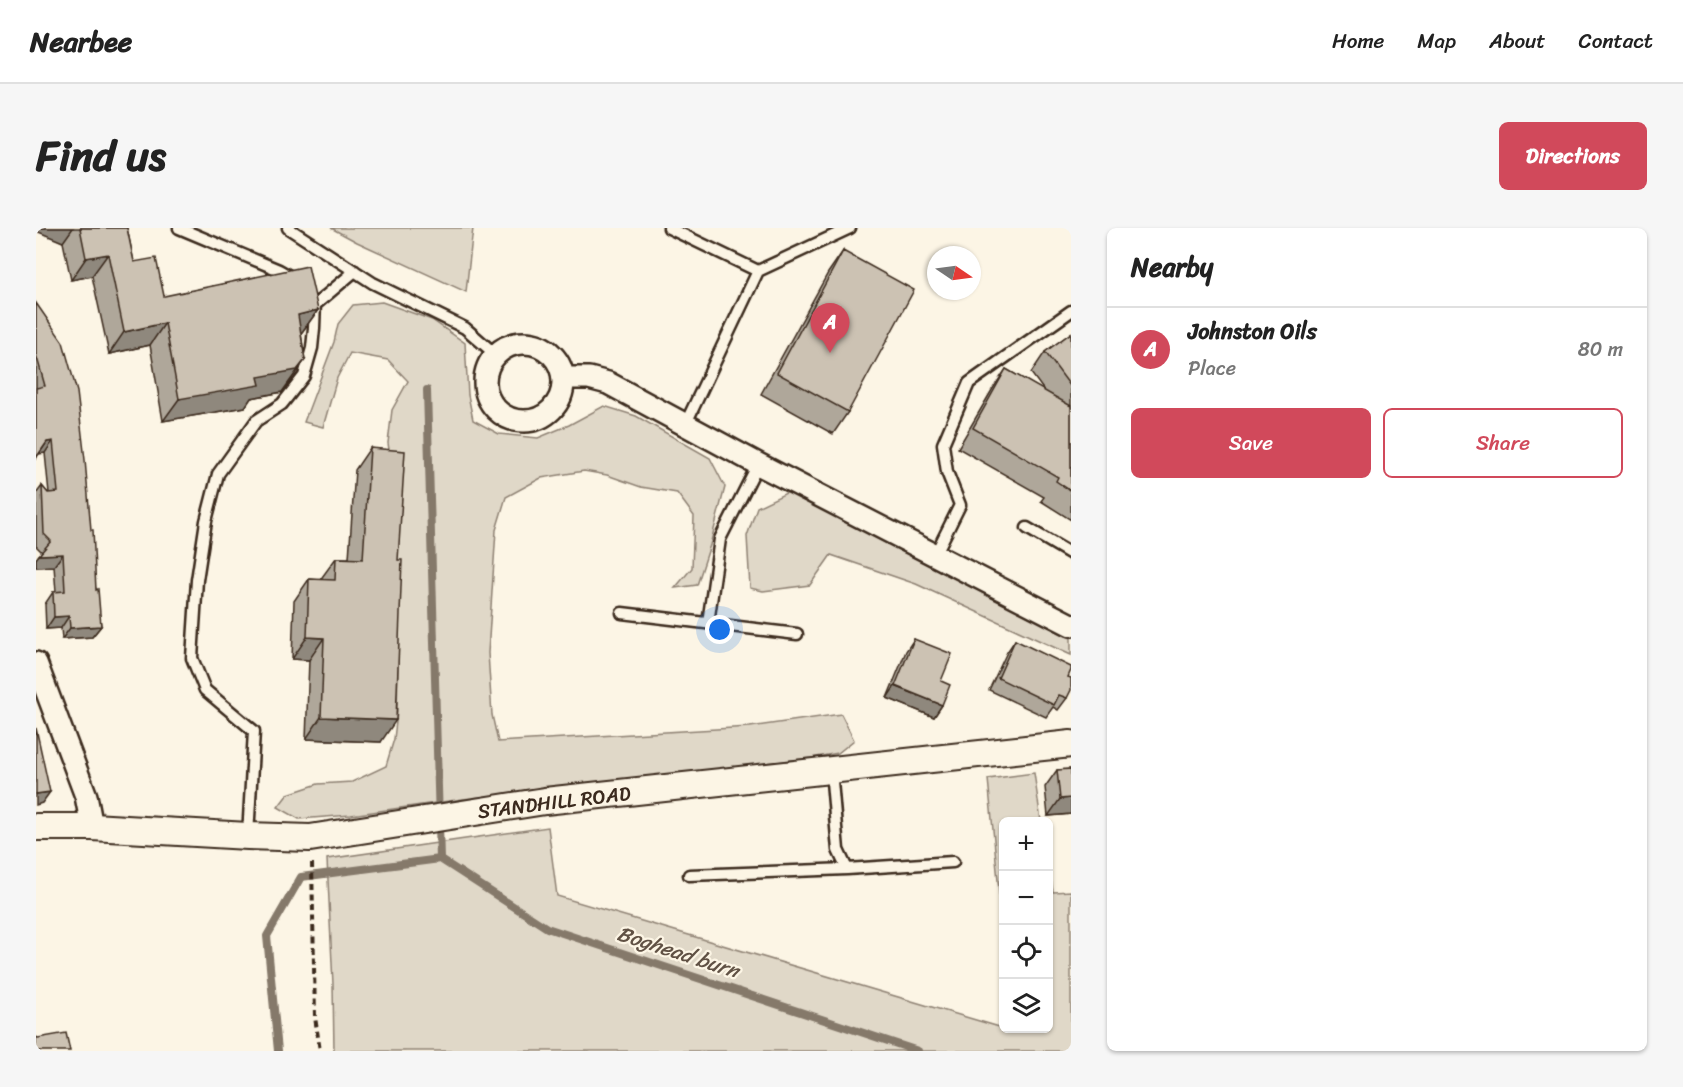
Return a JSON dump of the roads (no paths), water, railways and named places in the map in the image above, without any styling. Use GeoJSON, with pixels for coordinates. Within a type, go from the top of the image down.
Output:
{"type":"FeatureCollection","features":[{"type":"Feature","properties":{"kind":"street"},"geometry":{"type":"LineString","coordinates":[[523,342],[536,344],[547,350],[561,368],[562,389],[553,408],[543,416],[530,421],[518,421],[505,417],[495,409],[484,386],[485,372],[495,354],[510,344],[523,342]]}},
{"type":"Feature","properties":{"kind":"street"},"geometry":{"type":"LineString","coordinates":[[562,378],[589,378],[608,383],[758,464],[1071,625]]}},
{"type":"Feature","properties":{"kind":"street"},"geometry":{"type":"LineString","coordinates":[[36,663],[86,796],[92,827]]}},
{"type":"Feature","properties":{"kind":"street","name":"STANDHILL ROAD"},"geometry":{"type":"LineString","coordinates":[[36,827],[92,827],[310,838],[545,801],[1071,744]]}},
{"type":"Feature","properties":{"kind":"lane"},"geometry":{"type":"LineString","coordinates":[[179,228],[279,270],[310,295],[312,348],[304,376],[282,404],[256,421],[218,474],[206,521],[197,580],[192,658],[205,690],[254,732],[248,836]]}},
{"type":"Feature","properties":{"kind":"lane"},"geometry":{"type":"LineString","coordinates":[[288,228],[373,283],[465,328],[495,354]]}},
{"type":"Feature","properties":{"kind":"lane"},"geometry":{"type":"LineString","coordinates":[[669,228],[758,271]]}},
{"type":"Feature","properties":{"kind":"lane"},"geometry":{"type":"LineString","coordinates":[[685,425],[758,271],[850,228]]}},
{"type":"Feature","properties":{"kind":"lane"},"geometry":{"type":"LineString","coordinates":[[310,295],[355,271]]}},
{"type":"Feature","properties":{"kind":"lane"},"geometry":{"type":"LineString","coordinates":[[935,555],[960,505],[947,472],[943,444],[969,383],[1071,311]]}},
{"type":"Feature","properties":{"kind":"lane"},"geometry":{"type":"LineString","coordinates":[[708,623],[720,539],[758,464]]}},
{"type":"Feature","properties":{"kind":"lane"},"geometry":{"type":"LineString","coordinates":[[1027,528],[1071,554]]}},
{"type":"Feature","properties":{"kind":"lane"},"geometry":{"type":"LineString","coordinates":[[622,613],[797,634]]}},
{"type":"Feature","properties":{"kind":"lane"},"geometry":{"type":"LineString","coordinates":[[831,770],[838,850],[847,869]]}},
{"type":"Feature","properties":{"kind":"lane"},"geometry":{"type":"LineString","coordinates":[[689,875],[953,862]]}},
{"type":"Feature","properties":{"kind":"waterway"},"geometry":{"type":"LineString","coordinates":[[427,390],[440,859]]}},
{"type":"Feature","properties":{"kind":"waterway","name":"Boghead burn"},"geometry":{"type":"LineString","coordinates":[[440,859],[547,928],[918,1051]]}},
{"type":"Feature","properties":{"kind":"waterway"},"geometry":{"type":"LineString","coordinates":[[278,1051],[267,936],[301,877],[440,859]]}},
{"type":"Feature","properties":{"kind":"place","name":"Johnston Oils"},"geometry":{"type":"Point","coordinates":[830,353]}}]}
